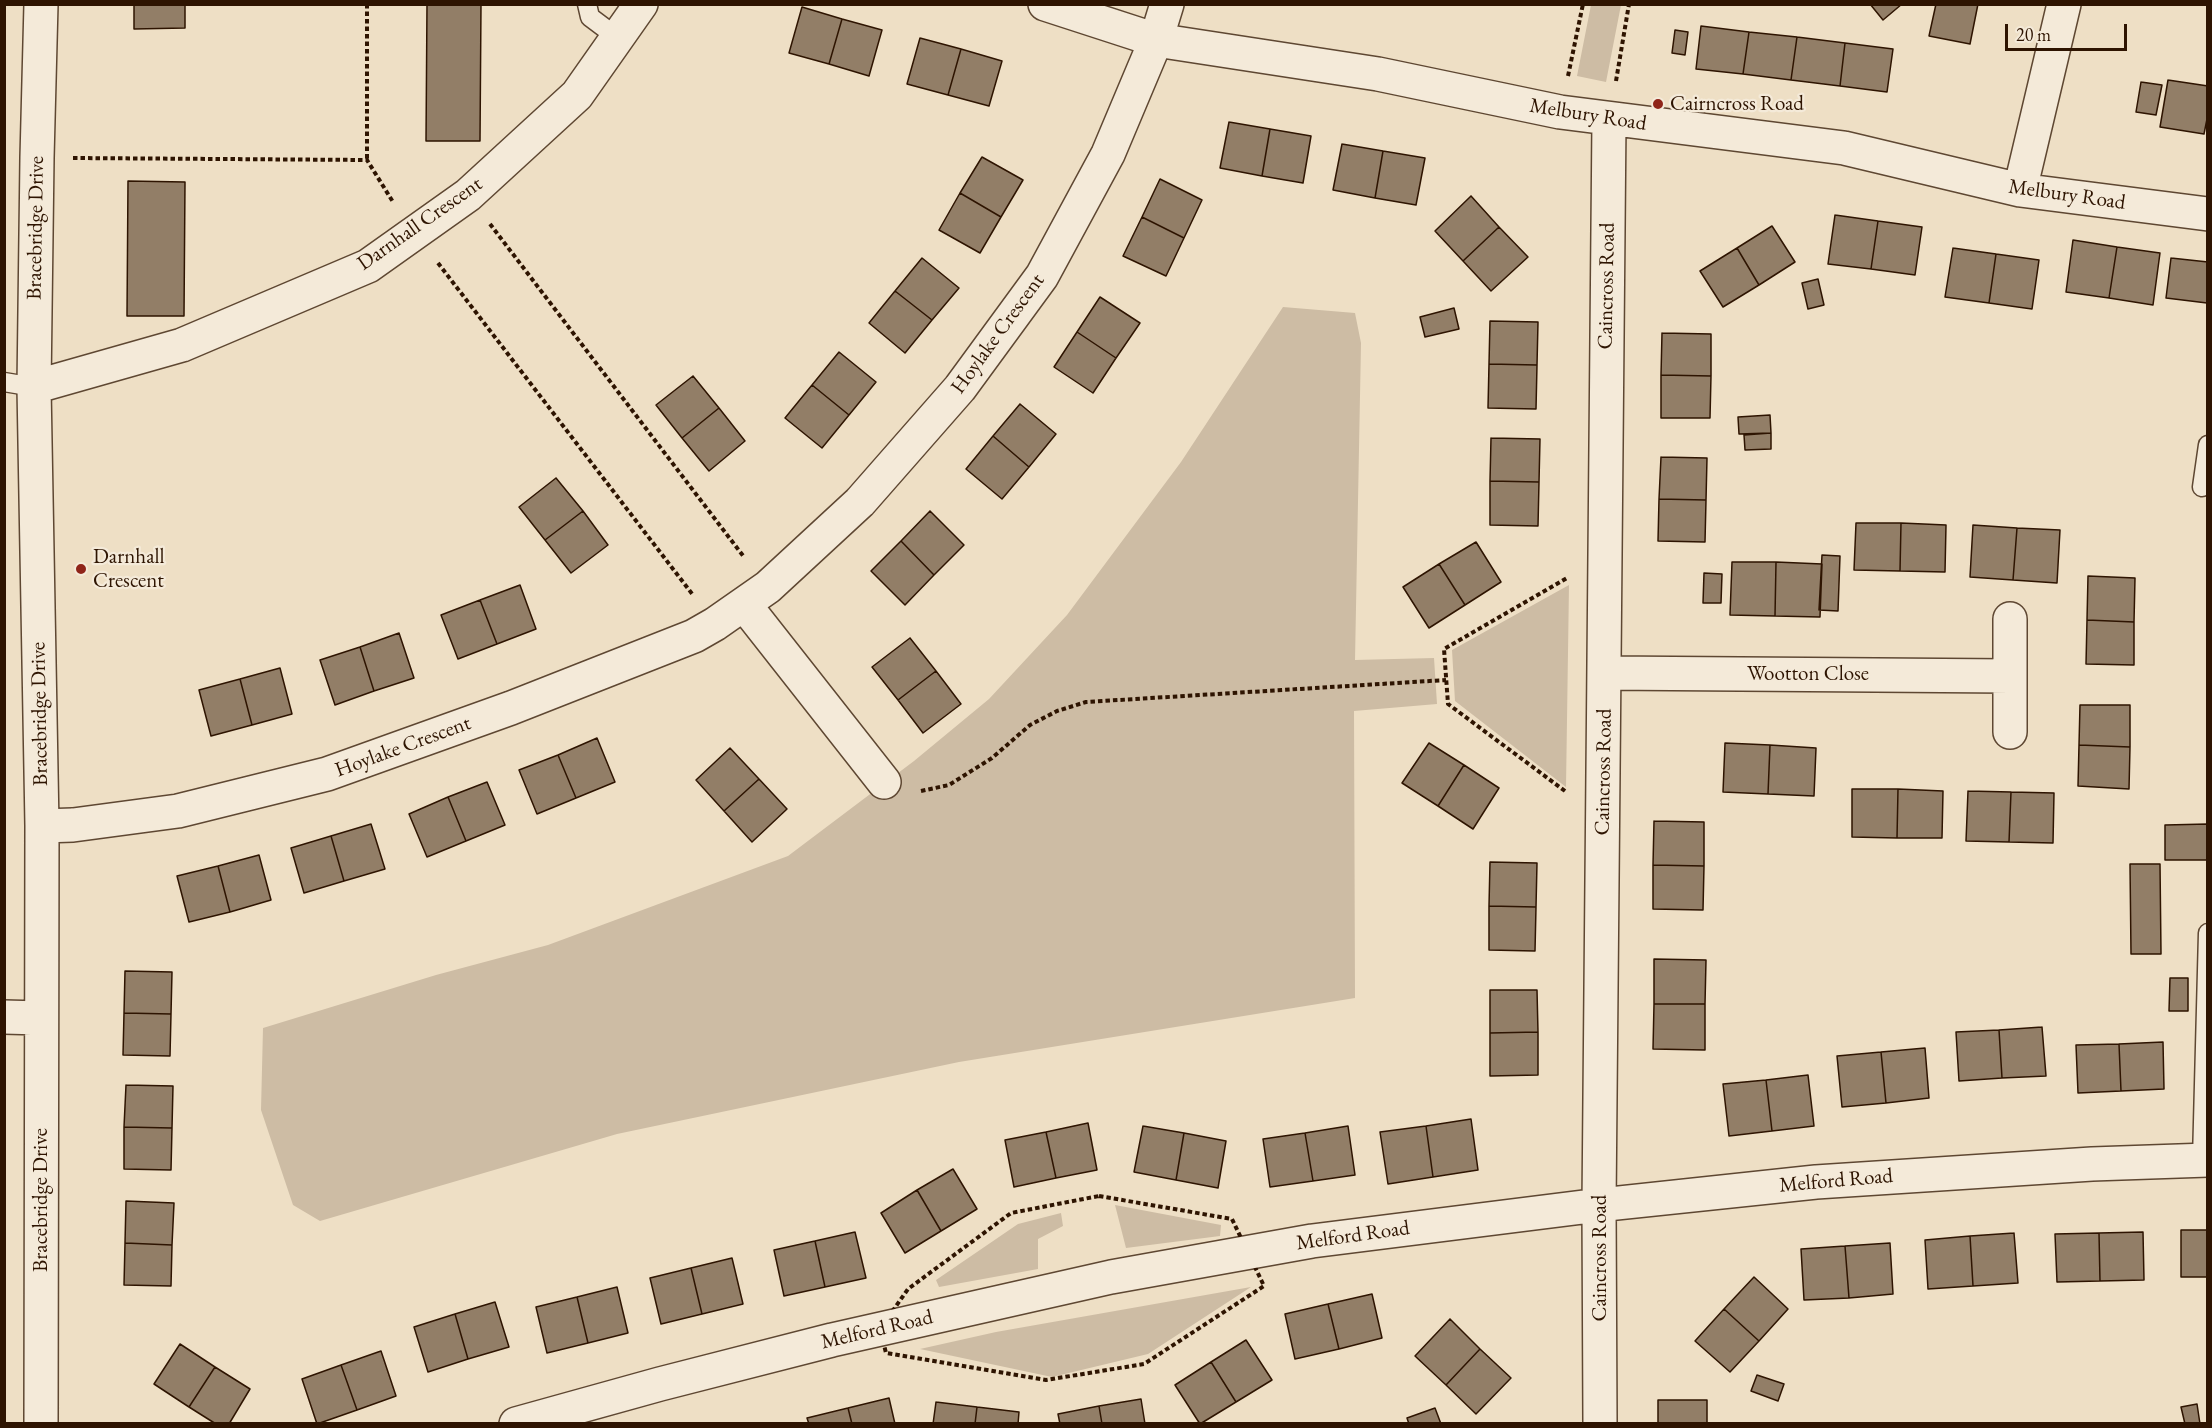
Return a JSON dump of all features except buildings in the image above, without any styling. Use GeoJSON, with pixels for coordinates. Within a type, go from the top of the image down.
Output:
{"type":"FeatureCollection","features":[{"type":"Feature","properties":{"kind":"street","name":"Bracebridge Drive"},"geometry":{"type":"LineString","coordinates":[[41,1424],[42,826],[19,384],[37,158],[42,4]]}},
{"type":"Feature","properties":{"kind":"street","name":"Darnhall Crescent"},"geometry":{"type":"LineString","coordinates":[[19,384],[182,345],[368,266],[468,195],[578,95],[640,4]]}},
{"type":"Feature","properties":{"kind":"street","name":"Melbury Road"},"geometry":{"type":"LineString","coordinates":[[1045,4],[1156,40],[1378,74],[1609,120],[1844,148],[2020,190],[2208,214]]}},
{"type":"Feature","properties":{"kind":"street","name":"Hoylake Crescent"},"geometry":{"type":"LineString","coordinates":[[42,826],[73,825],[178,811],[327,774],[511,708],[694,636],[756,596],[860,501],[960,388],[1042,276],[1108,154],[1156,40],[1167,4]]}},
{"type":"Feature","properties":{"kind":"street"},"geometry":{"type":"LineString","coordinates":[[2020,190],[2064,4]]}},
{"type":"Feature","properties":{"kind":"street","name":"Caincross Road"},"geometry":{"type":"LineString","coordinates":[[1600,1424],[1599,1205],[1609,120]]}},
{"type":"Feature","properties":{"kind":"street"},"geometry":{"type":"LineString","coordinates":[[756,596],[884,782]]}},
{"type":"Feature","properties":{"kind":"street"},"geometry":{"type":"LineString","coordinates":[[2010,619],[2010,732]]}},
{"type":"Feature","properties":{"kind":"street","name":"Wootton Close"},"geometry":{"type":"LineString","coordinates":[[1605,673],[2010,676]]}},
{"type":"Feature","properties":{"kind":"street"},"geometry":{"type":"LineString","coordinates":[[4,1017],[41,1018]]}},
{"type":"Feature","properties":{"kind":"street","name":"Melford Road"},"geometry":{"type":"LineString","coordinates":[[516,1424],[832,1340],[1111,1277],[1312,1241],[1599,1205],[1816,1182],[2092,1164],[2205,1160]]}},
{"type":"Feature","properties":{"kind":"lane"},"geometry":{"type":"LineString","coordinates":[[587,4],[590,17],[618,38]]}},
{"type":"Feature","properties":{"kind":"lane"},"geometry":{"type":"LineString","coordinates":[[2202,487],[2208,445]]}},
{"type":"Feature","properties":{"kind":"lane"},"geometry":{"type":"LineString","coordinates":[[2205,1160],[2208,933]]}},
{"type":"Feature","properties":{"kind":"path"},"geometry":{"type":"LineString","coordinates":[[367,4],[367,160],[414,235],[448,274],[715,624]]}},
{"type":"Feature","properties":{"kind":"path"},"geometry":{"type":"LineString","coordinates":[[1560,112],[1583,4]]}},
{"type":"Feature","properties":{"kind":"path"},"geometry":{"type":"LineString","coordinates":[[1609,120],[1629,4]]}},
{"type":"Feature","properties":{"kind":"path"},"geometry":{"type":"LineString","coordinates":[[37,158],[367,160]]}},
{"type":"Feature","properties":{"kind":"path"},"geometry":{"type":"LineString","coordinates":[[468,195],[756,596]]}},
{"type":"Feature","properties":{"kind":"path"},"geometry":{"type":"LineString","coordinates":[[1604,572],[1565,578],[1444,650],[1448,704],[1568,793],[1604,795]]}},
{"type":"Feature","properties":{"kind":"path"},"geometry":{"type":"LineString","coordinates":[[884,782],[911,793],[949,785],[992,758],[1030,725],[1057,711],[1086,702],[1446,680]]}},
{"type":"Feature","properties":{"kind":"shaded area"},"geometry":{"type":"Polygon","coordinates":[[[1591,5],[1621,5],[1606,82],[1577,76],[1591,5]]]}},
{"type":"Feature","properties":{"kind":"shaded area"},"geometry":{"type":"Polygon","coordinates":[[[1283,307],[1355,313],[1361,343],[1355,660],[1434,658],[1437,704],[1354,711],[1355,998],[959,1062],[617,1134],[320,1221],[293,1205],[261,1110],[263,1028],[436,975],[548,945],[788,856],[914,761],[989,699],[1067,615],[1181,462],[1283,307]]]}},
{"type":"Feature","properties":{"kind":"shaded area"},"geometry":{"type":"Polygon","coordinates":[[[1569,585],[1566,787],[1455,701],[1452,650],[1569,585]]]}},
{"type":"Feature","properties":{"kind":"shaded area"},"geometry":{"type":"Polygon","coordinates":[[[1115,1205],[1221,1225],[1220,1236],[1126,1248],[1115,1205]]]}},
{"type":"Feature","properties":{"kind":"shaded area"},"geometry":{"type":"Polygon","coordinates":[[[1061,1213],[1063,1226],[1038,1239],[1038,1269],[939,1287],[936,1280],[1018,1224],[1061,1213]]]}},
{"type":"Feature","properties":{"kind":"shaded area"},"geometry":{"type":"Polygon","coordinates":[[[1251,1287],[1148,1354],[1052,1377],[920,1349],[996,1332],[1251,1287]]]}},
{"type":"Feature","properties":{"kind":"place","name":"Cairncross Road"},"geometry":{"type":"Point","coordinates":[1658,104]}},
{"type":"Feature","properties":{"kind":"place","name":"Darnhall Crescent"},"geometry":{"type":"Point","coordinates":[81,569]}}]}
